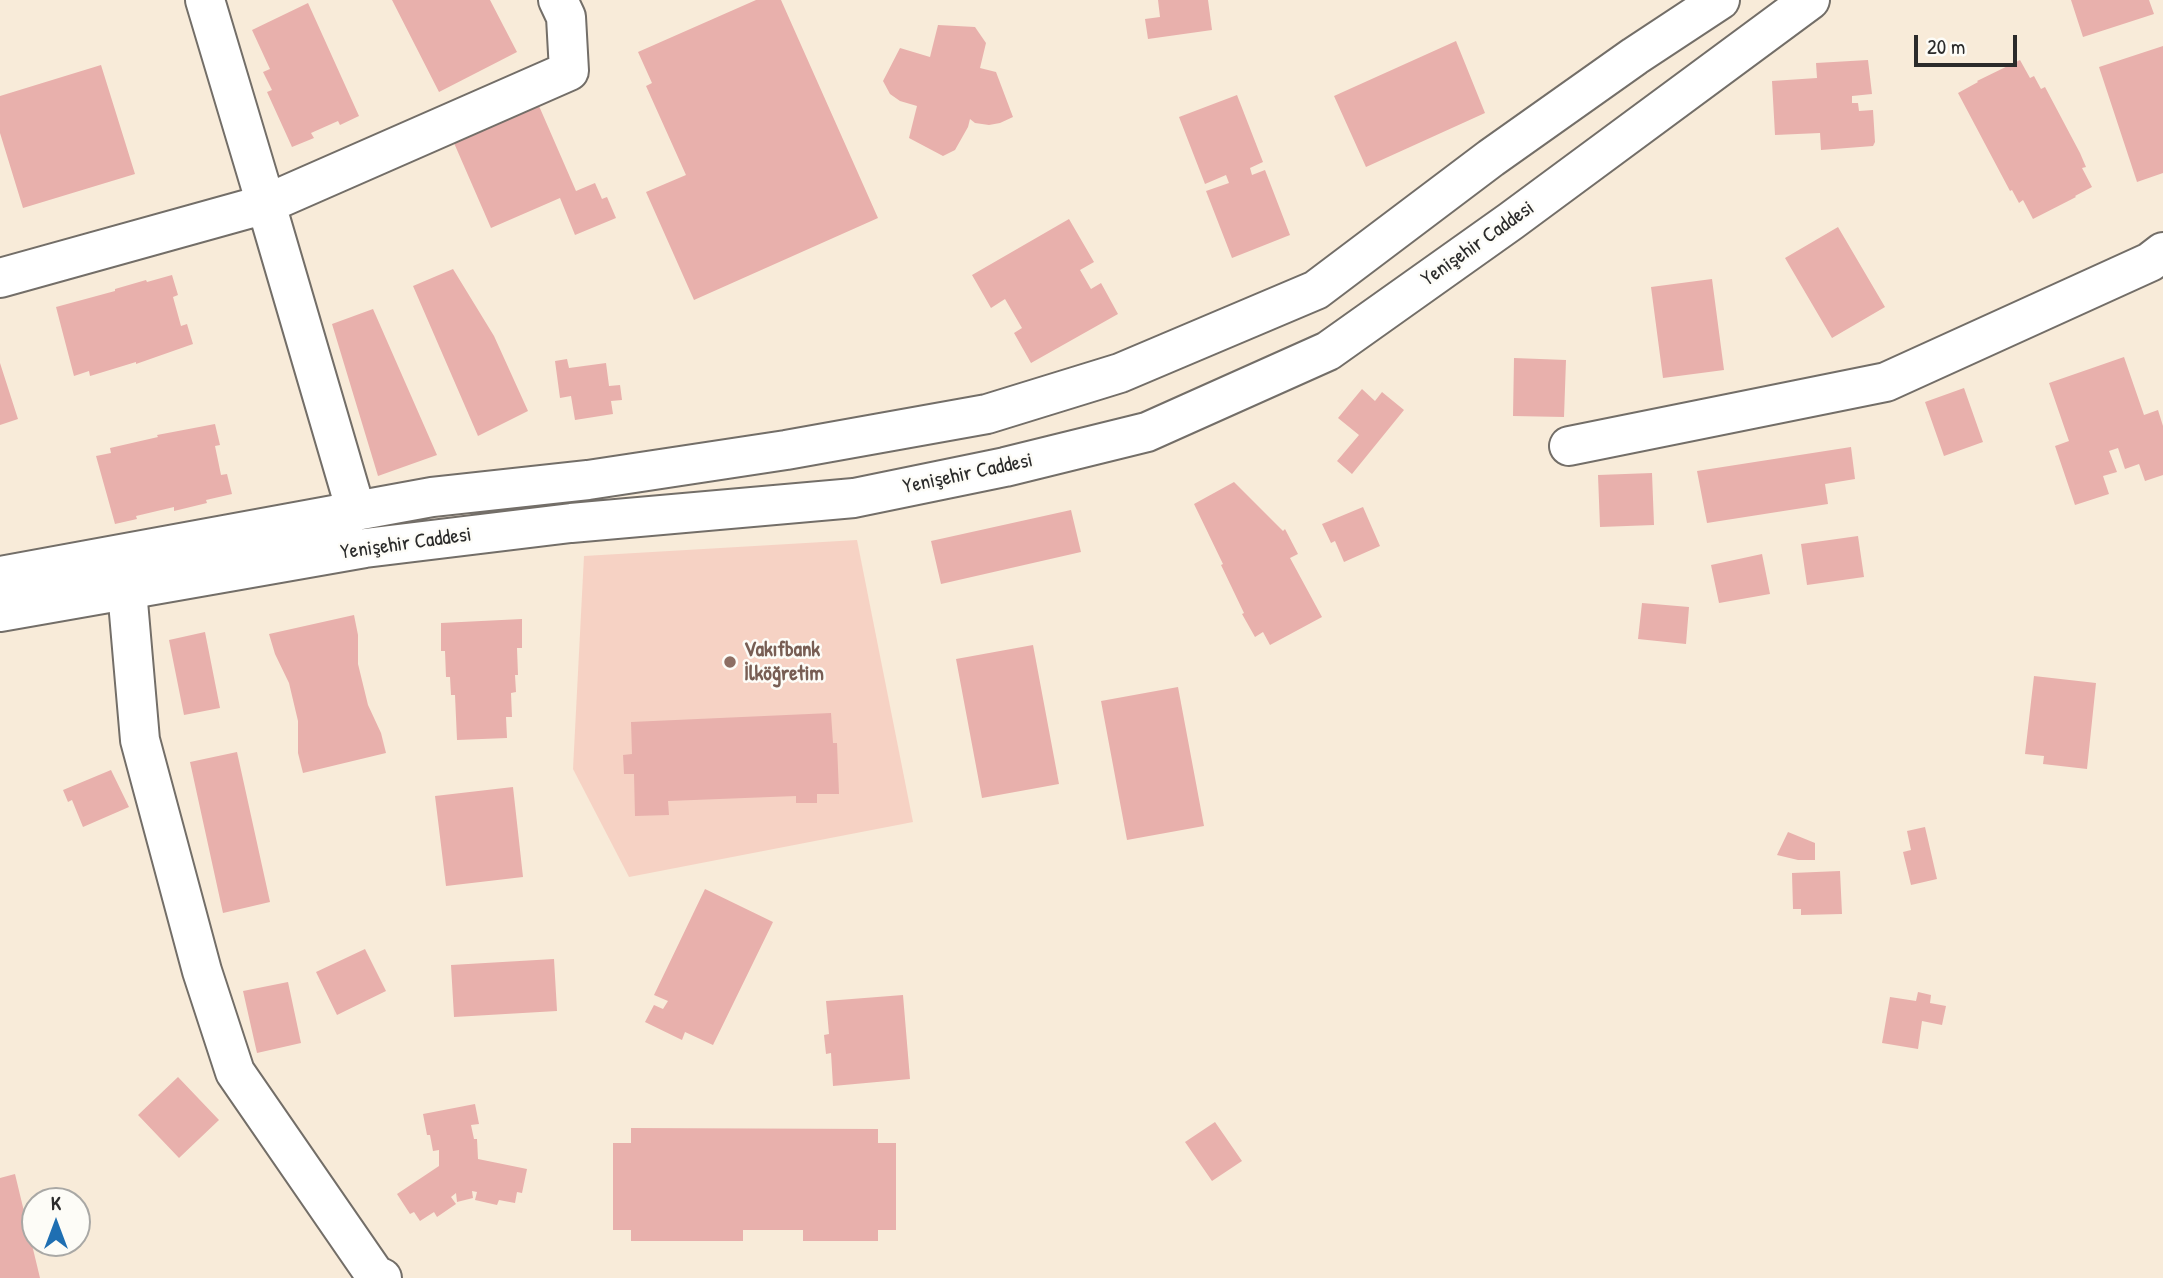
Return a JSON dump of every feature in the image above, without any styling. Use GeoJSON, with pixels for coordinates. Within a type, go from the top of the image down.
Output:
{"type":"FeatureCollection","features":[{"type":"Feature","properties":{"kind":"main road"},"geometry":{"type":"LineString","coordinates":[[205,0],[356,511]]}},
{"type":"Feature","properties":{"kind":"main road"},"geometry":{"type":"LineString","coordinates":[[0,278],[266,204],[569,71],[566,17],[558,0]]}},
{"type":"Feature","properties":{"kind":"main road","name":"Yenişehir Caddesi"},"geometry":{"type":"LineString","coordinates":[[0,576],[432,497],[588,481],[974,417],[1120,373],[1316,290],[1491,158],[1720,0]]}},
{"type":"Feature","properties":{"kind":"main road","name":"Yenişehir Caddesi"},"geometry":{"type":"LineString","coordinates":[[0,612],[378,547],[571,523],[854,498],[1005,467],[1147,432],[1328,351],[1522,213],[1810,0]]}},
{"type":"Feature","properties":{"kind":"main road"},"geometry":{"type":"LineString","coordinates":[[1569,446],[1886,382],[2150,262],[2163,253]]}},
{"type":"Feature","properties":{"kind":"main road"},"geometry":{"type":"LineString","coordinates":[[127,590],[140,740],[202,971],[235,1072],[375,1275],[382,1278]]}},
{"type":"Feature","properties":{"kind":"shaded area","name":"Vakıfbank İlköğretim"},"geometry":{"type":"Polygon","coordinates":[[[857,540],[913,822],[629,877],[573,769],[584,556],[857,540]]]}},
{"type":"Feature","properties":{"kind":"building"},"geometry":{"type":"Polygon","coordinates":[[[392,0],[490,0],[517,52],[439,92],[392,0]]]}},
{"type":"Feature","properties":{"kind":"building"},"geometry":{"type":"Polygon","coordinates":[[[756,0],[781,0],[878,218],[694,300],[646,192],[686,175],[646,86],[652,83],[638,52],[756,0]]]}},
{"type":"Feature","properties":{"kind":"building"},"geometry":{"type":"Polygon","coordinates":[[[1158,0],[1208,0],[1212,30],[1148,39],[1145,19],[1160,17],[1158,0]]]}},
{"type":"Feature","properties":{"kind":"building"},"geometry":{"type":"Polygon","coordinates":[[[2071,0],[2149,0],[2154,14],[2083,37],[2071,0]]]}},
{"type":"Feature","properties":{"kind":"building"},"geometry":{"type":"Polygon","coordinates":[[[308,3],[359,116],[340,125],[338,121],[311,133],[314,138],[292,147],[267,92],[272,90],[263,72],[270,69],[252,30],[308,3]]]}},
{"type":"Feature","properties":{"kind":"building"},"geometry":{"type":"Polygon","coordinates":[[[938,25],[975,27],[986,43],[980,68],[996,72],[1013,117],[989,125],[975,123],[970,119],[955,150],[943,156],[909,138],[917,106],[900,101],[890,94],[883,81],[900,48],[930,57],[938,25]]]}},
{"type":"Feature","properties":{"kind":"building"},"geometry":{"type":"Polygon","coordinates":[[[1456,41],[1485,113],[1366,167],[1334,96],[1456,41]]]}},
{"type":"Feature","properties":{"kind":"building"},"geometry":{"type":"Polygon","coordinates":[[[2163,46],[2163,173],[2137,182],[2099,67],[2163,46]]]}},
{"type":"Feature","properties":{"kind":"building"},"geometry":{"type":"Polygon","coordinates":[[[1868,60],[1872,94],[1852,96],[1852,103],[1858,103],[1859,111],[1873,110],[1873,146],[1821,150],[1820,133],[1775,135],[1772,81],[1817,78],[1816,63],[1868,60]]]}},
{"type":"Feature","properties":{"kind":"building"},"geometry":{"type":"Polygon","coordinates":[[[2020,60],[2030,78],[2034,76],[2041,89],[2045,87],[2080,153],[2086,167],[2082,168],[2092,187],[2033,219],[2023,200],[2019,203],[2012,190],[2010,191],[1958,93],[2020,60]]]}},
{"type":"Feature","properties":{"kind":"building"},"geometry":{"type":"Polygon","coordinates":[[[101,65],[135,174],[23,208],[0,133],[0,96],[101,65]]]}},
{"type":"Feature","properties":{"kind":"building"},"geometry":{"type":"Polygon","coordinates":[[[1237,95],[1263,162],[1250,168],[1252,175],[1265,170],[1290,235],[1232,258],[1206,191],[1229,183],[1226,175],[1205,184],[1179,117],[1237,95]]]}},
{"type":"Feature","properties":{"kind":"building"},"geometry":{"type":"Polygon","coordinates":[[[539,106],[576,191],[595,183],[602,199],[607,197],[616,218],[575,235],[560,198],[491,228],[454,143],[539,106]]]}},
{"type":"Feature","properties":{"kind":"building"},"geometry":{"type":"Polygon","coordinates":[[[1069,219],[1094,262],[1080,270],[1091,289],[1101,283],[1118,314],[1031,363],[1014,333],[1022,328],[1005,299],[991,308],[972,275],[1069,219]]]}},
{"type":"Feature","properties":{"kind":"building"},"geometry":{"type":"Polygon","coordinates":[[[1838,227],[1885,307],[1832,338],[1785,258],[1838,227]]]}},
{"type":"Feature","properties":{"kind":"building"},"geometry":{"type":"Polygon","coordinates":[[[453,269],[494,336],[528,411],[478,436],[413,286],[453,269]]]}},
{"type":"Feature","properties":{"kind":"building"},"geometry":{"type":"Polygon","coordinates":[[[172,275],[178,295],[173,297],[181,326],[187,324],[193,344],[136,364],[90,376],[89,371],[74,376],[56,307],[172,275]]]}},
{"type":"Feature","properties":{"kind":"building"},"geometry":{"type":"Polygon","coordinates":[[[1712,279],[1724,370],[1663,378],[1651,287],[1712,279]]]}},
{"type":"Feature","properties":{"kind":"building"},"geometry":{"type":"Polygon","coordinates":[[[373,309],[437,455],[378,476],[332,324],[373,309]]]}},
{"type":"Feature","properties":{"kind":"building"},"geometry":{"type":"Polygon","coordinates":[[[2124,357],[2144,415],[2158,410],[2163,426],[2163,475],[2145,481],[2139,464],[2125,469],[2118,448],[2109,451],[2117,472],[2103,476],[2109,494],[2075,505],[2055,446],[2069,441],[2049,383],[2124,357]]]}},
{"type":"Feature","properties":{"kind":"building"},"geometry":{"type":"Polygon","coordinates":[[[1514,358],[1566,360],[1564,417],[1513,416],[1514,358]]]}},
{"type":"Feature","properties":{"kind":"building"},"geometry":{"type":"Polygon","coordinates":[[[567,359],[569,368],[606,363],[609,386],[620,385],[622,400],[611,401],[613,414],[575,420],[571,396],[560,398],[555,361],[567,359]]]}},
{"type":"Feature","properties":{"kind":"building"},"geometry":{"type":"Polygon","coordinates":[[[0,363],[18,419],[0,425],[0,363]]]}},
{"type":"Feature","properties":{"kind":"building"},"geometry":{"type":"Polygon","coordinates":[[[1964,388],[1983,442],[1944,456],[1925,402],[1964,388]]]}},
{"type":"Feature","properties":{"kind":"building"},"geometry":{"type":"Polygon","coordinates":[[[1362,389],[1375,401],[1382,392],[1404,410],[1352,474],[1337,461],[1359,435],[1338,418],[1362,389]]]}},
{"type":"Feature","properties":{"kind":"building"},"geometry":{"type":"Polygon","coordinates":[[[215,424],[220,445],[215,446],[221,475],[227,474],[232,494],[174,511],[174,507],[136,516],[137,519],[115,524],[96,456],[111,453],[110,448],[158,437],[157,435],[215,424]]]}},
{"type":"Feature","properties":{"kind":"building"},"geometry":{"type":"Polygon","coordinates":[[[1851,447],[1855,479],[1825,484],[1828,504],[1707,523],[1697,471],[1851,447]]]}},
{"type":"Feature","properties":{"kind":"building"},"geometry":{"type":"Polygon","coordinates":[[[1652,473],[1654,525],[1600,527],[1598,475],[1652,473]]]}},
{"type":"Feature","properties":{"kind":"building"},"geometry":{"type":"Polygon","coordinates":[[[1234,482],[1283,531],[1285,529],[1298,554],[1290,558],[1322,617],[1270,645],[1263,632],[1255,637],[1242,614],[1244,613],[1221,565],[1223,564],[1194,504],[1234,482]]]}},
{"type":"Feature","properties":{"kind":"building"},"geometry":{"type":"Polygon","coordinates":[[[1363,507],[1380,546],[1344,562],[1335,541],[1331,543],[1322,524],[1363,507]]]}},
{"type":"Feature","properties":{"kind":"building"},"geometry":{"type":"Polygon","coordinates":[[[1071,510],[1081,552],[941,584],[931,541],[1071,510]]]}},
{"type":"Feature","properties":{"kind":"building"},"geometry":{"type":"Polygon","coordinates":[[[1858,536],[1864,577],[1807,585],[1801,544],[1858,536]]]}},
{"type":"Feature","properties":{"kind":"building"},"geometry":{"type":"Polygon","coordinates":[[[1762,554],[1770,594],[1719,603],[1711,565],[1762,554]]]}},
{"type":"Feature","properties":{"kind":"building"},"geometry":{"type":"Polygon","coordinates":[[[1642,603],[1689,607],[1686,644],[1638,639],[1642,603]]]}},
{"type":"Feature","properties":{"kind":"building"},"geometry":{"type":"Polygon","coordinates":[[[354,615],[358,635],[358,664],[368,705],[381,733],[386,753],[303,773],[298,753],[298,721],[289,683],[269,634],[354,615]]]}},
{"type":"Feature","properties":{"kind":"building"},"geometry":{"type":"Polygon","coordinates":[[[522,619],[522,648],[517,648],[518,675],[515,675],[516,692],[511,693],[512,717],[506,717],[507,738],[457,740],[455,695],[451,695],[450,677],[446,677],[445,651],[441,651],[441,623],[522,619]]]}},
{"type":"Feature","properties":{"kind":"building"},"geometry":{"type":"Polygon","coordinates":[[[205,632],[220,708],[184,715],[169,640],[205,632]]]}},
{"type":"Feature","properties":{"kind":"building"},"geometry":{"type":"Polygon","coordinates":[[[1033,645],[1059,784],[982,798],[956,659],[1033,645]]]}},
{"type":"Feature","properties":{"kind":"building"},"geometry":{"type":"Polygon","coordinates":[[[2034,676],[2096,683],[2087,769],[2043,764],[2044,756],[2025,754],[2034,676]]]}},
{"type":"Feature","properties":{"kind":"building"},"geometry":{"type":"Polygon","coordinates":[[[1178,687],[1204,826],[1127,840],[1101,701],[1178,687]]]}},
{"type":"Feature","properties":{"kind":"building"},"geometry":{"type":"Polygon","coordinates":[[[831,713],[833,743],[837,743],[839,794],[817,794],[817,803],[796,803],[796,796],[668,801],[669,815],[635,816],[634,774],[624,774],[623,755],[632,754],[631,722],[831,713]]]}},
{"type":"Feature","properties":{"kind":"building"},"geometry":{"type":"Polygon","coordinates":[[[237,752],[270,902],[223,913],[190,762],[237,752]]]}},
{"type":"Feature","properties":{"kind":"building"},"geometry":{"type":"Polygon","coordinates":[[[111,770],[129,807],[83,827],[72,800],[68,802],[63,790],[111,770]]]}},
{"type":"Feature","properties":{"kind":"building"},"geometry":{"type":"Polygon","coordinates":[[[513,787],[523,877],[446,886],[435,796],[513,787]]]}},
{"type":"Feature","properties":{"kind":"building"},"geometry":{"type":"Polygon","coordinates":[[[1925,827],[1937,879],[1911,885],[1903,852],[1911,850],[1907,831],[1925,827]]]}},
{"type":"Feature","properties":{"kind":"building"},"geometry":{"type":"Polygon","coordinates":[[[1788,832],[1815,843],[1815,860],[1798,860],[1777,855],[1788,832]]]}},
{"type":"Feature","properties":{"kind":"building"},"geometry":{"type":"Polygon","coordinates":[[[1840,871],[1842,914],[1801,915],[1801,909],[1793,909],[1792,873],[1840,871]]]}},
{"type":"Feature","properties":{"kind":"building"},"geometry":{"type":"Polygon","coordinates":[[[705,889],[773,922],[713,1045],[685,1032],[682,1040],[645,1022],[654,1005],[663,1009],[668,1001],[654,995],[705,889]]]}},
{"type":"Feature","properties":{"kind":"building"},"geometry":{"type":"Polygon","coordinates":[[[365,949],[386,991],[337,1015],[316,972],[365,949]]]}},
{"type":"Feature","properties":{"kind":"building"},"geometry":{"type":"Polygon","coordinates":[[[554,959],[557,1011],[454,1017],[451,965],[554,959]]]}},
{"type":"Feature","properties":{"kind":"building"},"geometry":{"type":"Polygon","coordinates":[[[288,982],[301,1043],[257,1053],[243,991],[288,982]]]}},
{"type":"Feature","properties":{"kind":"building"},"geometry":{"type":"Polygon","coordinates":[[[1918,992],[1931,995],[1930,1003],[1946,1006],[1942,1025],[1922,1021],[1918,1049],[1882,1043],[1890,997],[1916,1001],[1918,992]]]}},
{"type":"Feature","properties":{"kind":"building"},"geometry":{"type":"Polygon","coordinates":[[[903,995],[910,1079],[833,1086],[831,1053],[826,1054],[824,1035],[829,1034],[826,1001],[903,995]]]}},
{"type":"Feature","properties":{"kind":"building"},"geometry":{"type":"Polygon","coordinates":[[[178,1077],[219,1120],[179,1158],[138,1115],[178,1077]]]}},
{"type":"Feature","properties":{"kind":"building"},"geometry":{"type":"Polygon","coordinates":[[[475,1104],[479,1124],[471,1125],[474,1139],[477,1139],[478,1159],[527,1169],[522,1193],[517,1192],[515,1203],[499,1200],[497,1205],[475,1200],[477,1192],[472,1191],[473,1198],[457,1202],[456,1193],[451,1197],[456,1204],[437,1217],[434,1212],[420,1221],[414,1212],[410,1214],[397,1194],[439,1166],[439,1150],[433,1151],[423,1114],[475,1104]]]}},
{"type":"Feature","properties":{"kind":"building"},"geometry":{"type":"Polygon","coordinates":[[[1215,1122],[1242,1161],[1212,1181],[1185,1142],[1215,1122]]]}},
{"type":"Feature","properties":{"kind":"building"},"geometry":{"type":"Polygon","coordinates":[[[631,1128],[878,1129],[878,1143],[896,1143],[896,1230],[878,1230],[878,1241],[803,1241],[803,1230],[743,1230],[743,1241],[631,1241],[631,1230],[613,1230],[613,1143],[631,1143],[631,1128]]]}},
{"type":"Feature","properties":{"kind":"building"},"geometry":{"type":"Polygon","coordinates":[[[15,1174],[21,1199],[21,1257],[35,1257],[40,1278],[0,1278],[0,1178],[15,1174]]]}},
{"type":"Feature","properties":{"kind":"place","name":"Vakıfbank İlköğretim"},"geometry":{"type":"Point","coordinates":[730,662]}}]}
